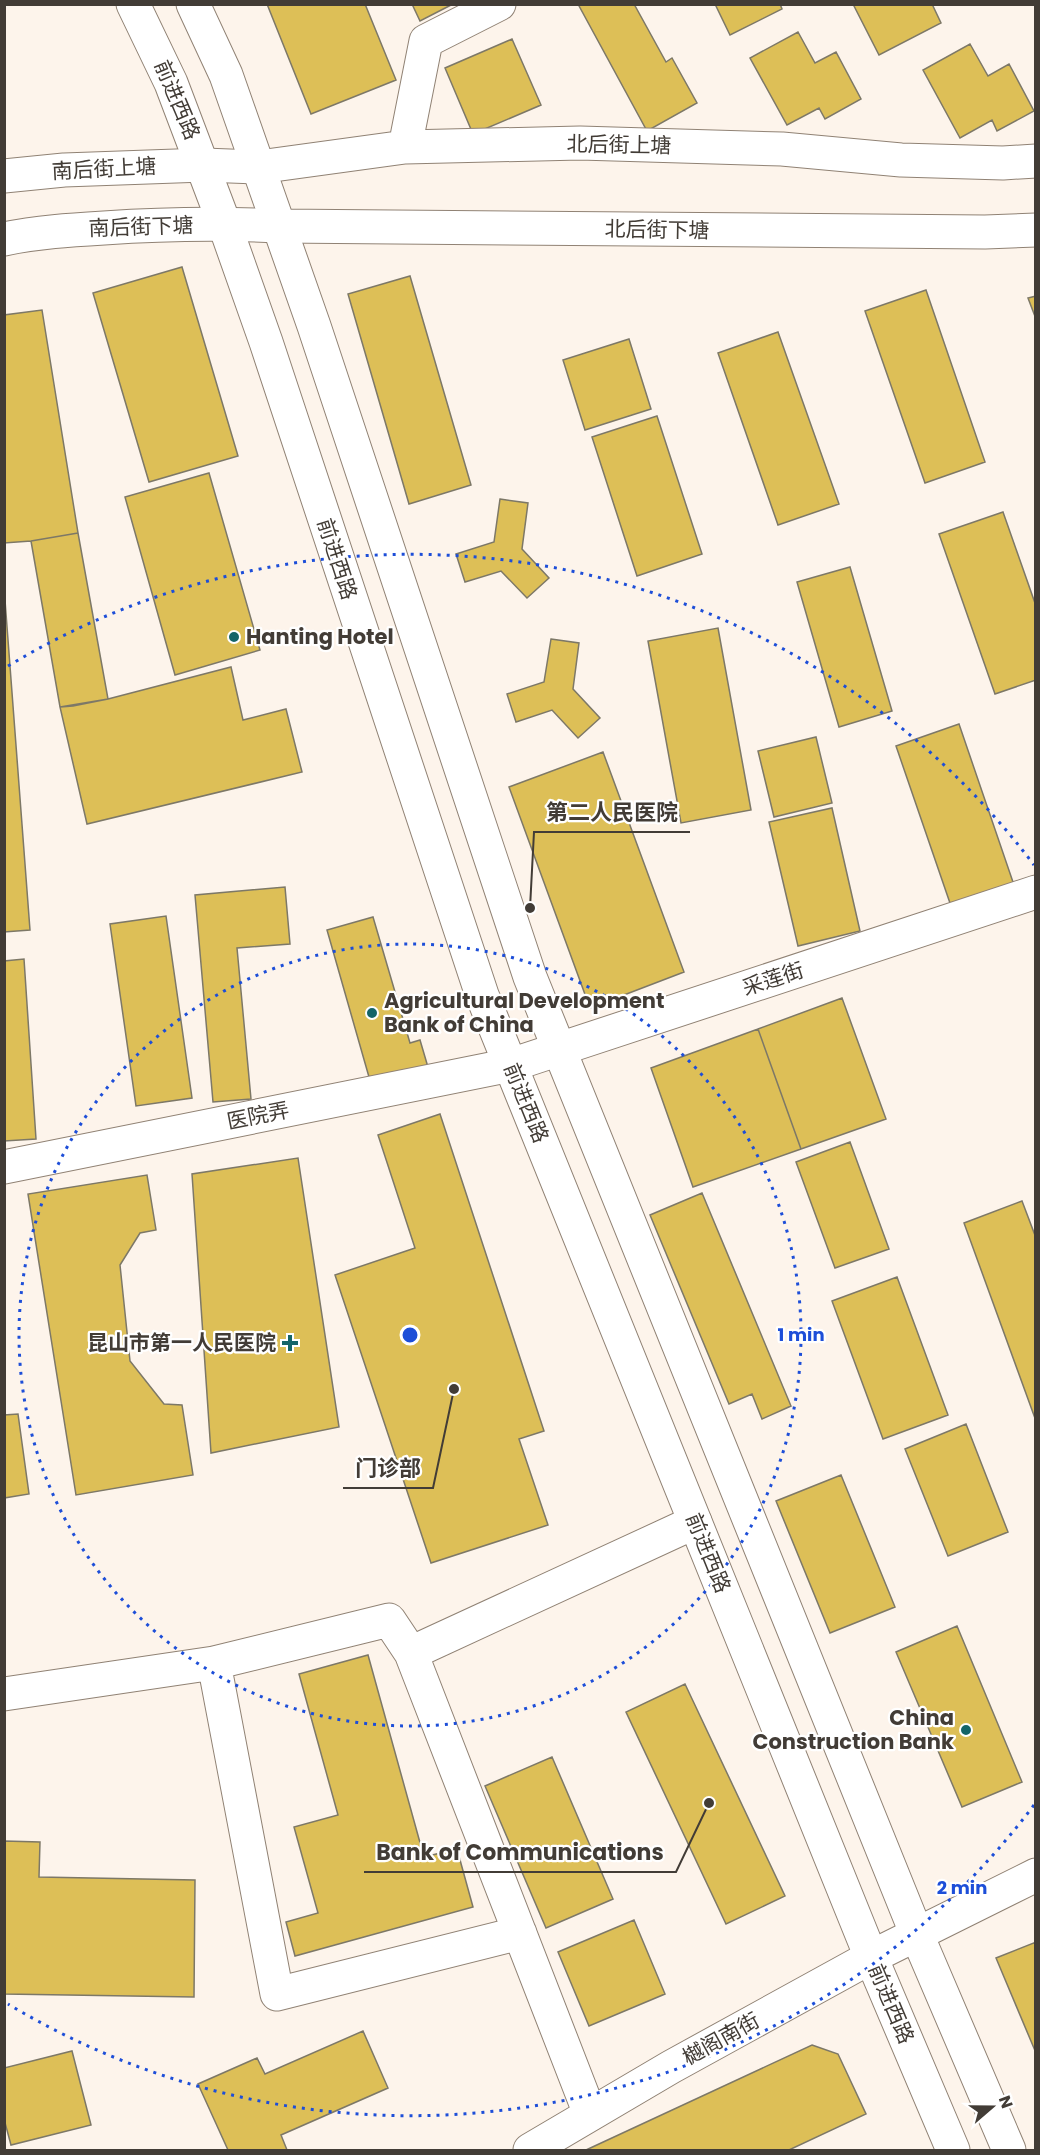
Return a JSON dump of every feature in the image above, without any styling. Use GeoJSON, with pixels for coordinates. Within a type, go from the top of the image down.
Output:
{"type":"FeatureCollection","features":[{"type":"Feature","properties":{"kind":"street","name":"前进西路"},"geometry":{"type":"LineString","coordinates":[[133,4],[171,83],[204,165],[273,364],[482,995],[871,1956],[953,2151]]}},
{"type":"Feature","properties":{"kind":"street"},"geometry":{"type":"LineString","coordinates":[[193,4],[226,75],[315,326],[530,977],[917,1935],[1009,2151]]}},
{"type":"Feature","properties":{"kind":"street"},"geometry":{"type":"LineString","coordinates":[[405,147],[426,41],[499,4]]}},
{"type":"Feature","properties":{"kind":"street","name":"北后街上塘"},"geometry":{"type":"LineString","coordinates":[[204,165],[259,167],[405,147],[580,143],[782,149],[912,160],[1003,163],[1035,161]]}},
{"type":"Feature","properties":{"kind":"street","name":"南后街上塘"},"geometry":{"type":"LineString","coordinates":[[4,176],[64,170],[204,165]]}},
{"type":"Feature","properties":{"kind":"street","name":"南后街下塘"},"geometry":{"type":"LineString","coordinates":[[4,239],[37,232],[136,225],[279,226]]}},
{"type":"Feature","properties":{"kind":"street","name":"北后街下塘"},"geometry":{"type":"LineString","coordinates":[[279,226],[973,232],[1035,230]]}},
{"type":"Feature","properties":{"kind":"street","name":"采莲街"},"geometry":{"type":"LineString","coordinates":[[511,1065],[1035,892]]}},
{"type":"Feature","properties":{"kind":"street","name":"医院弄"},"geometry":{"type":"LineString","coordinates":[[4,1167],[511,1065]]}},
{"type":"Feature","properties":{"kind":"street"},"geometry":{"type":"LineString","coordinates":[[411,1653],[695,1522]]}},
{"type":"Feature","properties":{"kind":"street"},"geometry":{"type":"LineString","coordinates":[[4,1694],[214,1663],[389,1620],[411,1653],[590,2114]]}},
{"type":"Feature","properties":{"kind":"street"},"geometry":{"type":"LineString","coordinates":[[214,1663],[277,1994],[520,1933]]}},
{"type":"Feature","properties":{"kind":"street","name":"樾阁南街"},"geometry":{"type":"LineString","coordinates":[[530,2151],[670,2067],[871,1956],[1035,1875]]}},
{"type":"Feature","properties":{"kind":"building"},"geometry":{"type":"Polygon","coordinates":[[[267,4],[365,4],[396,80],[311,114],[267,4]]]}},
{"type":"Feature","properties":{"kind":"building"},"geometry":{"type":"Polygon","coordinates":[[[412,4],[453,4],[420,21],[412,4]]]}},
{"type":"Feature","properties":{"kind":"building"},"geometry":{"type":"Polygon","coordinates":[[[578,4],[634,4],[666,62],[672,58],[697,103],[647,131],[578,4]]]}},
{"type":"Feature","properties":{"kind":"building"},"geometry":{"type":"Polygon","coordinates":[[[715,4],[780,4],[782,9],[730,35],[715,4]]]}},
{"type":"Feature","properties":{"kind":"building"},"geometry":{"type":"Polygon","coordinates":[[[853,4],[932,4],[941,23],[879,55],[853,4]]]}},
{"type":"Feature","properties":{"kind":"building"},"geometry":{"type":"Polygon","coordinates":[[[798,32],[815,63],[836,52],[861,99],[825,119],[819,108],[787,125],[750,58],[798,32]]]}},
{"type":"Feature","properties":{"kind":"building"},"geometry":{"type":"Polygon","coordinates":[[[512,39],[541,105],[473,134],[445,68],[512,39]]]}},
{"type":"Feature","properties":{"kind":"building"},"geometry":{"type":"Polygon","coordinates":[[[970,44],[988,76],[1009,64],[1034,111],[997,131],[992,120],[960,138],[923,70],[970,44]]]}},
{"type":"Feature","properties":{"kind":"building"},"geometry":{"type":"Polygon","coordinates":[[[182,267],[238,456],[149,482],[93,293],[182,267]]]}},
{"type":"Feature","properties":{"kind":"building"},"geometry":{"type":"Polygon","coordinates":[[[410,276],[471,485],[409,504],[348,294],[410,276]]]}},
{"type":"Feature","properties":{"kind":"building"},"geometry":{"type":"Polygon","coordinates":[[[926,290],[985,462],[925,483],[865,311],[926,290]]]}},
{"type":"Feature","properties":{"kind":"building"},"geometry":{"type":"Polygon","coordinates":[[[1036,296],[1036,319],[1028,298],[1036,296]]]}},
{"type":"Feature","properties":{"kind":"building"},"geometry":{"type":"Polygon","coordinates":[[[42,310],[78,533],[4,543],[4,315],[42,310]]]}},
{"type":"Feature","properties":{"kind":"building"},"geometry":{"type":"Polygon","coordinates":[[[778,332],[839,504],[778,525],[718,353],[778,332]]]}},
{"type":"Feature","properties":{"kind":"building"},"geometry":{"type":"Polygon","coordinates":[[[629,339],[651,409],[585,430],[563,360],[629,339]]]}},
{"type":"Feature","properties":{"kind":"building"},"geometry":{"type":"Polygon","coordinates":[[[657,416],[702,554],[637,576],[592,437],[657,416]]]}},
{"type":"Feature","properties":{"kind":"building"},"geometry":{"type":"Polygon","coordinates":[[[209,473],[260,650],[175,675],[125,497],[209,473]]]}},
{"type":"Feature","properties":{"kind":"building"},"geometry":{"type":"Polygon","coordinates":[[[500,499],[528,503],[522,549],[549,578],[527,598],[501,571],[465,582],[456,554],[494,542],[500,499]]]}},
{"type":"Feature","properties":{"kind":"building"},"geometry":{"type":"Polygon","coordinates":[[[1003,512],[1036,606],[1036,680],[995,694],[939,534],[1003,512]]]}},
{"type":"Feature","properties":{"kind":"building"},"geometry":{"type":"Polygon","coordinates":[[[78,533],[108,699],[60,707],[31,541],[78,533]]]}},
{"type":"Feature","properties":{"kind":"building"},"geometry":{"type":"Polygon","coordinates":[[[850,567],[892,711],[839,727],[797,582],[850,567]]]}},
{"type":"Feature","properties":{"kind":"building"},"geometry":{"type":"Polygon","coordinates":[[[4,587],[30,930],[4,932],[4,587]]]}},
{"type":"Feature","properties":{"kind":"building"},"geometry":{"type":"Polygon","coordinates":[[[718,628],[751,810],[681,823],[648,641],[718,628]]]}},
{"type":"Feature","properties":{"kind":"building"},"geometry":{"type":"Polygon","coordinates":[[[551,639],[579,643],[573,689],[600,718],[578,738],[552,710],[516,722],[507,694],[544,682],[551,639]]]}},
{"type":"Feature","properties":{"kind":"building"},"geometry":{"type":"Polygon","coordinates":[[[231,667],[243,720],[286,709],[302,772],[87,824],[60,707],[108,699],[231,667]]]}},
{"type":"Feature","properties":{"kind":"building"},"geometry":{"type":"Polygon","coordinates":[[[959,724],[1014,885],[951,906],[896,746],[959,724]]]}},
{"type":"Feature","properties":{"kind":"building"},"geometry":{"type":"Polygon","coordinates":[[[816,737],[832,803],[774,817],[758,751],[816,737]]]}},
{"type":"Feature","properties":{"kind":"building"},"geometry":{"type":"Polygon","coordinates":[[[603,752],[684,972],[590,1008],[509,787],[603,752]]]}},
{"type":"Feature","properties":{"kind":"building"},"geometry":{"type":"Polygon","coordinates":[[[832,808],[860,931],[798,946],[769,822],[832,808]]]}},
{"type":"Feature","properties":{"kind":"building"},"geometry":{"type":"Polygon","coordinates":[[[285,887],[290,944],[237,948],[251,1099],[213,1102],[195,895],[285,887]]]}},
{"type":"Feature","properties":{"kind":"building"},"geometry":{"type":"Polygon","coordinates":[[[166,916],[192,1098],[136,1106],[110,924],[166,916]]]}},
{"type":"Feature","properties":{"kind":"building"},"geometry":{"type":"Polygon","coordinates":[[[373,917],[410,1043],[420,1040],[430,1074],[373,1091],[327,930],[373,917]]]}},
{"type":"Feature","properties":{"kind":"building"},"geometry":{"type":"Polygon","coordinates":[[[24,959],[36,1139],[4,1141],[4,961],[24,959]]]}},
{"type":"Feature","properties":{"kind":"building"},"geometry":{"type":"Polygon","coordinates":[[[842,998],[886,1119],[801,1149],[758,1029],[842,998]]]}},
{"type":"Feature","properties":{"kind":"building"},"geometry":{"type":"Polygon","coordinates":[[[758,1029],[801,1149],[693,1187],[651,1068],[758,1029]]]}},
{"type":"Feature","properties":{"kind":"building"},"geometry":{"type":"Polygon","coordinates":[[[440,1114],[544,1431],[519,1439],[548,1525],[431,1563],[335,1275],[415,1248],[378,1135],[440,1114]]]}},
{"type":"Feature","properties":{"kind":"building"},"geometry":{"type":"Polygon","coordinates":[[[850,1142],[889,1249],[835,1268],[796,1162],[850,1142]]]}},
{"type":"Feature","properties":{"kind":"building"},"geometry":{"type":"Polygon","coordinates":[[[298,1158],[339,1427],[211,1453],[192,1174],[298,1158]]]}},
{"type":"Feature","properties":{"kind":"building"},"geometry":{"type":"Polygon","coordinates":[[[147,1175],[156,1230],[140,1233],[120,1265],[130,1361],[164,1404],[182,1405],[193,1475],[76,1495],[28,1194],[147,1175]]]}},
{"type":"Feature","properties":{"kind":"building"},"geometry":{"type":"Polygon","coordinates":[[[702,1193],[791,1406],[762,1419],[752,1394],[729,1404],[650,1215],[702,1193]]]}},
{"type":"Feature","properties":{"kind":"building"},"geometry":{"type":"Polygon","coordinates":[[[1022,1201],[1036,1238],[1036,1421],[964,1223],[1022,1201]]]}},
{"type":"Feature","properties":{"kind":"building"},"geometry":{"type":"Polygon","coordinates":[[[897,1277],[948,1415],[883,1439],[832,1301],[897,1277]]]}},
{"type":"Feature","properties":{"kind":"building"},"geometry":{"type":"Polygon","coordinates":[[[18,1414],[29,1494],[4,1498],[4,1415],[18,1414]]]}},
{"type":"Feature","properties":{"kind":"building"},"geometry":{"type":"Polygon","coordinates":[[[966,1424],[1008,1532],[948,1556],[905,1449],[966,1424]]]}},
{"type":"Feature","properties":{"kind":"building"},"geometry":{"type":"Polygon","coordinates":[[[841,1475],[895,1607],[830,1633],[776,1501],[841,1475]]]}},
{"type":"Feature","properties":{"kind":"building"},"geometry":{"type":"Polygon","coordinates":[[[957,1626],[1022,1782],[962,1807],[896,1652],[957,1626]]]}},
{"type":"Feature","properties":{"kind":"building"},"geometry":{"type":"Polygon","coordinates":[[[368,1655],[424,1857],[457,1849],[473,1907],[295,1956],[286,1922],[318,1913],[294,1827],[338,1815],[299,1674],[368,1655]]]}},
{"type":"Feature","properties":{"kind":"building"},"geometry":{"type":"Polygon","coordinates":[[[685,1684],[785,1896],[726,1924],[626,1712],[685,1684]]]}},
{"type":"Feature","properties":{"kind":"building"},"geometry":{"type":"Polygon","coordinates":[[[552,1757],[613,1899],[546,1928],[485,1786],[552,1757]]]}},
{"type":"Feature","properties":{"kind":"building"},"geometry":{"type":"Polygon","coordinates":[[[4,1841],[40,1842],[39,1877],[195,1880],[194,1997],[4,1994],[4,1841]]]}},
{"type":"Feature","properties":{"kind":"building"},"geometry":{"type":"Polygon","coordinates":[[[634,1920],[665,1994],[589,2026],[558,1952],[634,1920]]]}},
{"type":"Feature","properties":{"kind":"building"},"geometry":{"type":"Polygon","coordinates":[[[1036,1942],[1036,2053],[996,1958],[1036,1942]]]}},
{"type":"Feature","properties":{"kind":"building"},"geometry":{"type":"Polygon","coordinates":[[[363,2031],[388,2088],[281,2135],[287,2150],[228,2150],[198,2084],[257,2058],[265,2074],[363,2031]]]}},
{"type":"Feature","properties":{"kind":"building"},"geometry":{"type":"Polygon","coordinates":[[[812,2045],[838,2054],[866,2114],[789,2150],[586,2150],[812,2045]]]}},
{"type":"Feature","properties":{"kind":"building"},"geometry":{"type":"Polygon","coordinates":[[[72,2051],[91,2125],[11,2145],[4,2119],[4,2068],[72,2051]]]}},
{"type":"Feature","properties":{"kind":"place","name":"Hanting Hotel"},"geometry":{"type":"Point","coordinates":[234,637]}},
{"type":"Feature","properties":{"kind":"place","name":"第二人民医院"},"geometry":{"type":"Point","coordinates":[530,908]}},
{"type":"Feature","properties":{"kind":"place","name":"Agricultural Development Bank of China"},"geometry":{"type":"Point","coordinates":[372,1013]}},
{"type":"Feature","properties":{"kind":"place","name":"昆山市第一人民医院"},"geometry":{"type":"Point","coordinates":[290,1343]}},
{"type":"Feature","properties":{"kind":"place","name":"门诊部"},"geometry":{"type":"Point","coordinates":[454,1389]}},
{"type":"Feature","properties":{"kind":"place","name":"China Construction Bank"},"geometry":{"type":"Point","coordinates":[966,1730]}},
{"type":"Feature","properties":{"kind":"place","name":"Bank of Communications"},"geometry":{"type":"Point","coordinates":[709,1803]}}]}
